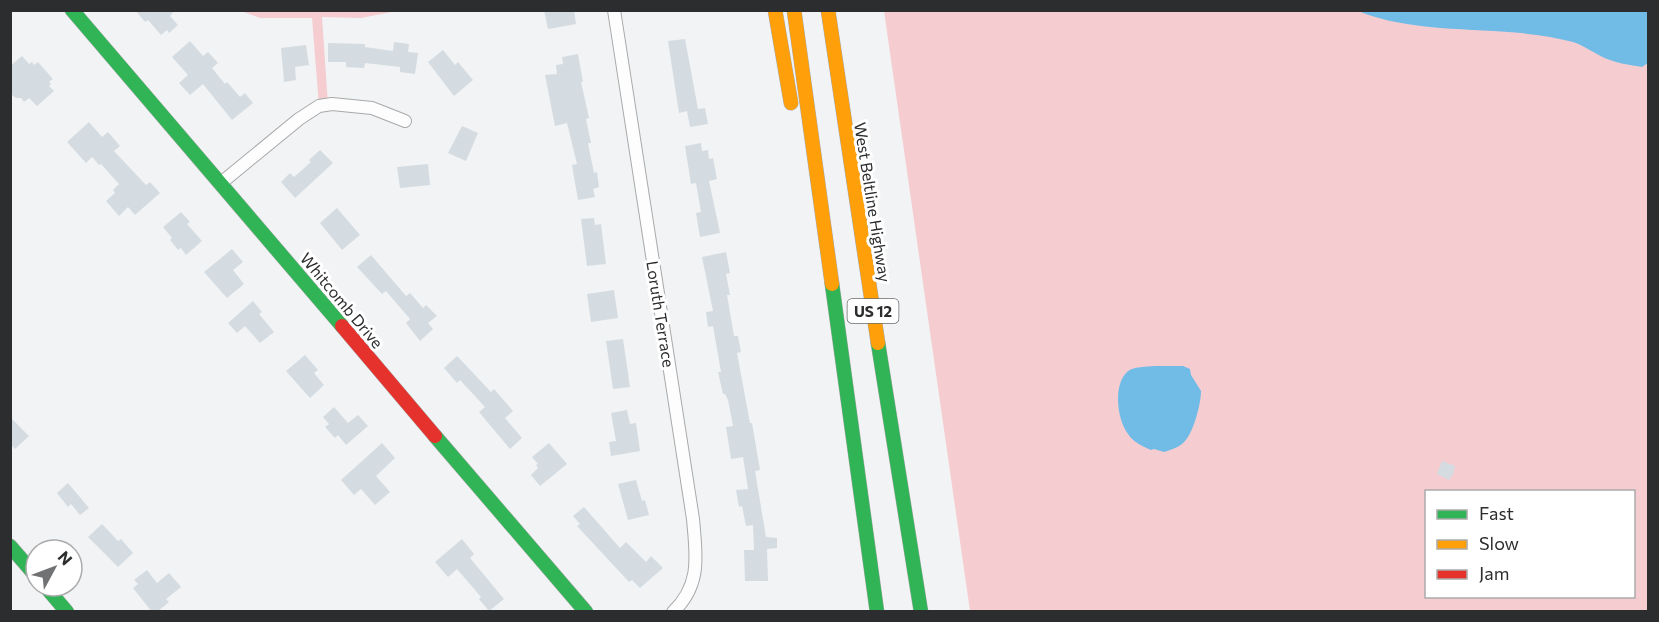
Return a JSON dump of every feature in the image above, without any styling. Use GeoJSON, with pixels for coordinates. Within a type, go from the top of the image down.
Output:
{"type":"FeatureCollection","features":[{"type":"Feature","properties":{"kind":"main road","name":"Whitcomb Drive"},"geometry":{"type":"LineString","coordinates":[[72,10],[586,612]]}},
{"type":"Feature","properties":{"kind":"main road"},"geometry":{"type":"LineString","coordinates":[[775,10],[794,117]]}},
{"type":"Feature","properties":{"kind":"main road","name":"US 12"},"geometry":{"type":"LineString","coordinates":[[794,10],[877,612]]}},
{"type":"Feature","properties":{"kind":"main road","name":"West Beltline Highway"},"geometry":{"type":"LineString","coordinates":[[828,10],[850,165],[921,612]]}},
{"type":"Feature","properties":{"kind":"main road"},"geometry":{"type":"LineString","coordinates":[[800,151],[850,420]]}},
{"type":"Feature","properties":{"kind":"main road"},"geometry":{"type":"LineString","coordinates":[[10,546],[24,562]]}},
{"type":"Feature","properties":{"kind":"main road"},"geometry":{"type":"LineString","coordinates":[[55,598],[67,612]]}},
{"type":"Feature","properties":{"kind":"street","name":"Loruth Terrace"},"geometry":{"type":"LineString","coordinates":[[614,10],[693,519],[697,565],[689,592],[673,612]]}},
{"type":"Feature","properties":{"kind":"street"},"geometry":{"type":"LineString","coordinates":[[221,183],[290,126],[319,106],[332,104],[372,108],[405,121]]}},
{"type":"Feature","properties":{"kind":"shaded area"},"geometry":{"type":"Polygon","coordinates":[[[241,11],[397,11],[361,18],[322,17],[328,105],[319,106],[312,18],[260,18],[241,11]]]}},
{"type":"Feature","properties":{"kind":"shaded area"},"geometry":{"type":"Polygon","coordinates":[[[884,11],[1648,11],[1648,611],[970,611],[884,11]]]}},
{"type":"Feature","properties":{"kind":"water"},"geometry":{"type":"Polygon","coordinates":[[[1358,11],[1648,11],[1648,63],[1642,67],[1618,63],[1573,42],[1546,36],[1410,25],[1358,11]]]}},
{"type":"Feature","properties":{"kind":"water"},"geometry":{"type":"Polygon","coordinates":[[[1183,366],[1190,369],[1201,391],[1200,404],[1190,434],[1180,445],[1164,452],[1151,450],[1130,437],[1121,420],[1118,403],[1120,385],[1127,372],[1136,368],[1183,366]]]}},
{"type":"Feature","properties":{"kind":"building"},"geometry":{"type":"Polygon","coordinates":[[[135,10],[175,10],[170,16],[178,25],[169,33],[167,30],[161,35],[148,20],[145,22],[135,10]]]}},
{"type":"Feature","properties":{"kind":"building"},"geometry":{"type":"Polygon","coordinates":[[[544,10],[574,10],[576,24],[548,29],[544,10]]]}},
{"type":"Feature","properties":{"kind":"building"},"geometry":{"type":"Polygon","coordinates":[[[685,39],[698,109],[705,108],[708,124],[690,127],[687,111],[679,113],[668,41],[685,39]]]}},
{"type":"Feature","properties":{"kind":"building"},"geometry":{"type":"Polygon","coordinates":[[[190,41],[203,56],[208,52],[218,63],[212,68],[225,84],[227,82],[240,97],[245,93],[253,103],[232,120],[203,84],[190,95],[179,83],[188,75],[172,57],[190,41]]]}},
{"type":"Feature","properties":{"kind":"building"},"geometry":{"type":"Polygon","coordinates":[[[394,42],[409,44],[408,52],[418,53],[415,74],[400,72],[400,67],[365,63],[364,68],[346,67],[346,62],[328,62],[328,43],[365,44],[365,47],[393,51],[394,42]]]}},
{"type":"Feature","properties":{"kind":"building"},"geometry":{"type":"Polygon","coordinates":[[[306,45],[309,65],[295,67],[296,80],[284,82],[281,48],[306,45]]]}},
{"type":"Feature","properties":{"kind":"building"},"geometry":{"type":"Polygon","coordinates":[[[443,50],[455,65],[458,62],[473,80],[454,96],[428,62],[443,50]]]}},
{"type":"Feature","properties":{"kind":"building"},"geometry":{"type":"Polygon","coordinates":[[[578,54],[589,118],[586,119],[591,143],[588,143],[599,187],[593,189],[595,197],[578,200],[572,165],[577,164],[567,123],[555,126],[545,75],[557,74],[556,65],[563,64],[562,57],[578,54]]]}},
{"type":"Feature","properties":{"kind":"building"},"geometry":{"type":"Polygon","coordinates":[[[22,56],[29,64],[32,62],[34,65],[38,62],[53,79],[49,82],[51,84],[49,86],[54,91],[37,106],[29,98],[24,102],[21,98],[12,95],[10,66],[22,56]]]}},
{"type":"Feature","properties":{"kind":"building"},"geometry":{"type":"Polygon","coordinates":[[[89,122],[102,137],[108,132],[120,146],[114,151],[146,185],[150,182],[160,193],[135,215],[128,207],[119,216],[106,201],[115,193],[113,190],[119,184],[92,157],[86,163],[67,142],[89,122]]]}},
{"type":"Feature","properties":{"kind":"building"},"geometry":{"type":"Polygon","coordinates":[[[462,126],[478,133],[466,161],[448,153],[462,126]]]}},
{"type":"Feature","properties":{"kind":"building"},"geometry":{"type":"Polygon","coordinates":[[[701,143],[702,151],[708,150],[709,159],[713,158],[717,179],[709,181],[720,233],[700,237],[696,213],[701,212],[696,183],[691,184],[685,146],[701,143]]]}},
{"type":"Feature","properties":{"kind":"building"},"geometry":{"type":"Polygon","coordinates":[[[320,150],[333,163],[295,198],[281,182],[290,173],[294,177],[311,162],[309,160],[320,150]]]}},
{"type":"Feature","properties":{"kind":"building"},"geometry":{"type":"Polygon","coordinates":[[[428,164],[430,185],[400,188],[397,167],[428,164]]]}},
{"type":"Feature","properties":{"kind":"building"},"geometry":{"type":"Polygon","coordinates":[[[337,208],[360,235],[342,250],[320,223],[337,208]]]}},
{"type":"Feature","properties":{"kind":"building"},"geometry":{"type":"Polygon","coordinates":[[[181,212],[190,222],[187,224],[202,241],[186,255],[181,248],[178,250],[163,227],[181,212]]]}},
{"type":"Feature","properties":{"kind":"building"},"geometry":{"type":"Polygon","coordinates":[[[594,218],[595,225],[601,224],[606,264],[587,266],[581,219],[594,218]]]}},
{"type":"Feature","properties":{"kind":"building"},"geometry":{"type":"Polygon","coordinates":[[[232,249],[243,262],[233,270],[244,284],[227,298],[204,272],[232,249]]]}},
{"type":"Feature","properties":{"kind":"building"},"geometry":{"type":"Polygon","coordinates":[[[726,252],[730,273],[726,274],[730,295],[727,295],[734,336],[738,336],[741,352],[737,353],[760,470],[755,471],[766,537],[777,538],[777,548],[767,549],[768,581],[745,581],[744,550],[754,550],[753,525],[746,526],[736,490],[748,489],[743,457],[731,459],[726,427],[733,426],[728,400],[723,394],[718,372],[721,372],[713,326],[708,327],[706,312],[713,311],[702,257],[726,252]]]}},
{"type":"Feature","properties":{"kind":"building"},"geometry":{"type":"Polygon","coordinates":[[[371,255],[406,296],[410,293],[423,308],[426,305],[437,316],[428,323],[433,329],[420,341],[406,323],[410,319],[386,291],[382,294],[357,267],[371,255]]]}},
{"type":"Feature","properties":{"kind":"building"},"geometry":{"type":"Polygon","coordinates":[[[614,290],[618,318],[591,322],[587,294],[614,290]]]}},
{"type":"Feature","properties":{"kind":"building"},"geometry":{"type":"Polygon","coordinates":[[[253,301],[262,312],[259,314],[274,332],[260,343],[245,326],[237,333],[228,323],[253,301]]]}},
{"type":"Feature","properties":{"kind":"building"},"geometry":{"type":"Polygon","coordinates":[[[623,339],[630,387],[613,389],[606,341],[623,339]]]}},
{"type":"Feature","properties":{"kind":"building"},"geometry":{"type":"Polygon","coordinates":[[[305,355],[318,370],[314,373],[324,385],[310,398],[286,371],[305,355]]]}},
{"type":"Feature","properties":{"kind":"building"},"geometry":{"type":"Polygon","coordinates":[[[457,356],[491,392],[494,389],[513,411],[505,418],[522,438],[510,449],[479,412],[485,407],[460,380],[457,383],[444,368],[457,356]]]}},
{"type":"Feature","properties":{"kind":"building"},"geometry":{"type":"Polygon","coordinates":[[[334,407],[348,423],[358,415],[368,426],[346,445],[338,435],[335,438],[325,427],[329,424],[323,417],[334,407]]]}},
{"type":"Feature","properties":{"kind":"building"},"geometry":{"type":"Polygon","coordinates":[[[627,410],[630,424],[636,423],[640,451],[611,456],[609,442],[616,441],[611,413],[627,410]]]}},
{"type":"Feature","properties":{"kind":"building"},"geometry":{"type":"Polygon","coordinates":[[[10,417],[29,436],[15,449],[10,443],[10,417]]]}},
{"type":"Feature","properties":{"kind":"building"},"geometry":{"type":"Polygon","coordinates":[[[382,443],[395,458],[376,476],[390,492],[375,505],[361,489],[354,495],[341,480],[382,443]]]}},
{"type":"Feature","properties":{"kind":"building"},"geometry":{"type":"Polygon","coordinates":[[[549,443],[567,464],[540,486],[531,475],[538,468],[536,465],[538,464],[532,457],[549,443]]]}},
{"type":"Feature","properties":{"kind":"building"},"geometry":{"type":"Polygon","coordinates":[[[1442,461],[1455,466],[1449,480],[1437,474],[1442,461]]]}},
{"type":"Feature","properties":{"kind":"building"},"geometry":{"type":"Polygon","coordinates":[[[636,480],[649,515],[628,520],[618,484],[636,480]]]}},
{"type":"Feature","properties":{"kind":"building"},"geometry":{"type":"Polygon","coordinates":[[[68,483],[89,508],[80,515],[71,504],[68,507],[57,493],[68,483]]]}},
{"type":"Feature","properties":{"kind":"building"},"geometry":{"type":"Polygon","coordinates":[[[584,507],[620,548],[626,542],[646,562],[651,556],[663,568],[640,588],[632,580],[629,582],[577,526],[580,524],[573,516],[584,507]]]}},
{"type":"Feature","properties":{"kind":"building"},"geometry":{"type":"Polygon","coordinates":[[[102,524],[118,541],[121,539],[133,553],[118,567],[88,537],[102,524]]]}},
{"type":"Feature","properties":{"kind":"building"},"geometry":{"type":"Polygon","coordinates":[[[462,539],[474,554],[470,558],[504,599],[489,611],[479,599],[481,597],[457,569],[448,577],[435,562],[462,539]]]}},
{"type":"Feature","properties":{"kind":"building"},"geometry":{"type":"Polygon","coordinates":[[[147,570],[157,583],[169,573],[181,587],[166,599],[169,602],[157,612],[152,612],[133,588],[138,584],[134,580],[147,570]]]}},
{"type":"Feature","properties":{"kind":"traffic: fast"},"geometry":{"type":"LineString","coordinates":[[72,10],[342,326]]}},
{"type":"Feature","properties":{"kind":"traffic: fast"},"geometry":{"type":"LineString","coordinates":[[832,284],[877,612]]}},
{"type":"Feature","properties":{"kind":"traffic: fast"},"geometry":{"type":"LineString","coordinates":[[878,343],[921,612]]}},
{"type":"Feature","properties":{"kind":"traffic: fast"},"geometry":{"type":"LineString","coordinates":[[435,436],[586,612]]}},
{"type":"Feature","properties":{"kind":"traffic: fast"},"geometry":{"type":"LineString","coordinates":[[10,546],[24,562]]}},
{"type":"Feature","properties":{"kind":"traffic: fast"},"geometry":{"type":"LineString","coordinates":[[55,598],[67,612]]}},
{"type":"Feature","properties":{"kind":"traffic: slow"},"geometry":{"type":"LineString","coordinates":[[775,10],[791,103]]}},
{"type":"Feature","properties":{"kind":"traffic: slow"},"geometry":{"type":"LineString","coordinates":[[794,10],[832,284]]}},
{"type":"Feature","properties":{"kind":"traffic: slow"},"geometry":{"type":"LineString","coordinates":[[828,10],[878,343]]}},
{"type":"Feature","properties":{"kind":"traffic: jam"},"geometry":{"type":"LineString","coordinates":[[342,326],[435,436]]}}]}
